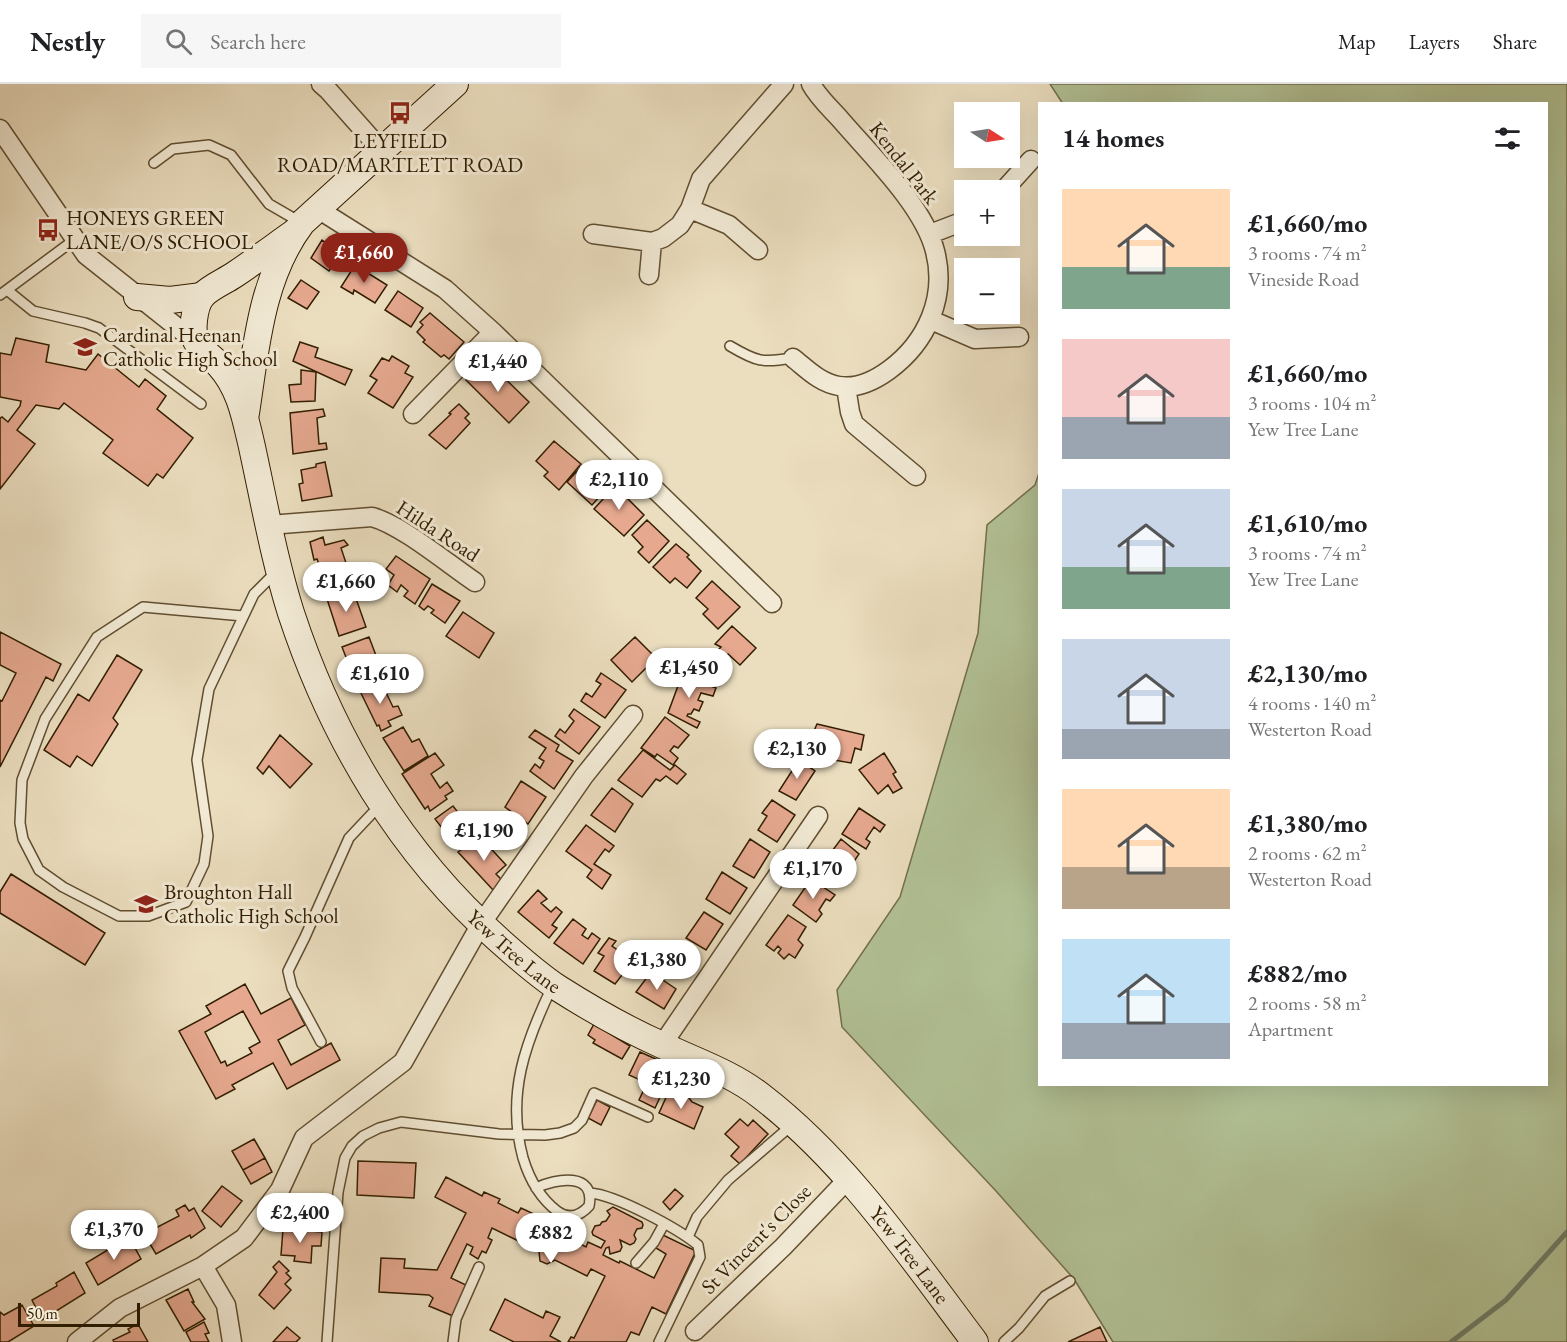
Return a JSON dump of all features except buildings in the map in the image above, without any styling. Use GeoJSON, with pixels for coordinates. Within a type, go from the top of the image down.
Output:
{"type":"FeatureCollection","features":[{"type":"Feature","properties":{"kind":"street"},"geometry":{"type":"LineString","coordinates":[[321,84],[383,152]]}},
{"type":"Feature","properties":{"kind":"street"},"geometry":{"type":"LineString","coordinates":[[137,297],[170,300],[202,296],[305,221],[455,84]]}},
{"type":"Feature","properties":{"kind":"street"},"geometry":{"type":"LineString","coordinates":[[593,234],[652,242],[673,231],[690,209],[701,179],[784,84]]}},
{"type":"Feature","properties":{"kind":"street","name":"Kendal Park"},"geometry":{"type":"LineString","coordinates":[[810,84],[903,193],[930,234],[939,278],[931,321],[916,345],[895,366],[867,383],[846,387]]}},
{"type":"Feature","properties":{"kind":"street"},"geometry":{"type":"LineString","coordinates":[[0,129],[86,255],[204,349],[232,383],[245,416]]}},
{"type":"Feature","properties":{"kind":"street"},"geometry":{"type":"LineString","coordinates":[[1013,180],[1031,160]]}},
{"type":"Feature","properties":{"kind":"street"},"geometry":{"type":"LineString","coordinates":[[690,209],[729,225],[758,250]]}},
{"type":"Feature","properties":{"kind":"street"},"geometry":{"type":"LineString","coordinates":[[245,416],[258,332],[270,290],[279,262],[305,221]]}},
{"type":"Feature","properties":{"kind":"street"},"geometry":{"type":"LineString","coordinates":[[305,221],[445,289],[493,332],[772,603]]}},
{"type":"Feature","properties":{"kind":"street"},"geometry":{"type":"LineString","coordinates":[[930,234],[954,225]]}},
{"type":"Feature","properties":{"kind":"street"},"geometry":{"type":"LineString","coordinates":[[649,275],[652,242]]}},
{"type":"Feature","properties":{"kind":"street"},"geometry":{"type":"LineString","coordinates":[[233,275],[255,274],[264,280],[270,290]]}},
{"type":"Feature","properties":{"kind":"street"},"geometry":{"type":"LineString","coordinates":[[202,296],[194,320],[204,349]]}},
{"type":"Feature","properties":{"kind":"street"},"geometry":{"type":"LineString","coordinates":[[931,321],[975,339],[1019,337]]}},
{"type":"Feature","properties":{"kind":"street"},"geometry":{"type":"LineString","coordinates":[[204,349],[242,351],[253,343],[258,332]]}},
{"type":"Feature","properties":{"kind":"street"},"geometry":{"type":"LineString","coordinates":[[413,414],[493,332]]}},
{"type":"Feature","properties":{"kind":"street"},"geometry":{"type":"LineString","coordinates":[[793,358],[820,380],[846,387],[854,424],[916,476]]}},
{"type":"Feature","properties":{"kind":"street","name":"Yew Tree Lane"},"geometry":{"type":"LineString","coordinates":[[245,416],[279,570],[292,616],[326,701],[351,754],[381,804],[414,850],[481,924],[554,985],[590,1008],[736,1079],[759,1094],[794,1123],[880,1216],[975,1342]]}},
{"type":"Feature","properties":{"kind":"street","name":"Hilda Road"},"geometry":{"type":"LineString","coordinates":[[269,525],[372,517],[401,531],[475,582]]}},
{"type":"Feature","properties":{"kind":"street"},"geometry":{"type":"LineString","coordinates":[[77,1342],[120,1308],[203,1266],[244,1238],[280,1190],[304,1138],[403,1062],[481,924],[584,776],[633,715]]}},
{"type":"Feature","properties":{"kind":"street"},"geometry":{"type":"LineString","coordinates":[[662,1045],[818,816]]}},
{"type":"Feature","properties":{"kind":"street","name":"St Vincent's Close"},"geometry":{"type":"LineString","coordinates":[[695,1331],[783,1247],[848,1179]]}},
{"type":"Feature","properties":{"kind":"street"},"geometry":{"type":"LineString","coordinates":[[203,1266],[226,1305],[232,1342]]}},
{"type":"Feature","properties":{"kind":"lane"},"geometry":{"type":"LineString","coordinates":[[154,163],[173,149],[209,145],[231,155],[269,204],[305,221]]}},
{"type":"Feature","properties":{"kind":"lane"},"geometry":{"type":"LineString","coordinates":[[74,240],[3,293],[33,311],[99,328],[201,404]]}},
{"type":"Feature","properties":{"kind":"lane"},"geometry":{"type":"LineString","coordinates":[[730,346],[749,357],[767,362],[793,358]]}},
{"type":"Feature","properties":{"kind":"lane"},"geometry":{"type":"LineString","coordinates":[[243,616],[143,607],[97,638],[45,719],[22,780],[20,824],[23,839],[39,870],[63,887],[119,916],[148,916],[186,903],[204,864],[208,836],[197,760],[209,689],[254,594],[279,570]]}},
{"type":"Feature","properties":{"kind":"lane"},"geometry":{"type":"LineString","coordinates":[[321,1042],[292,988],[288,971],[349,838],[381,804]]}},
{"type":"Feature","properties":{"kind":"lane"},"geometry":{"type":"LineString","coordinates":[[536,1188],[554,1181],[582,1183],[588,1187],[590,1193],[589,1206],[578,1215],[569,1217],[558,1212],[536,1188],[527,1172],[517,1135],[515,1119],[519,1077],[536,1022],[554,985]]}},
{"type":"Feature","properties":{"kind":"lane"},"geometry":{"type":"LineString","coordinates":[[327,1342],[338,1192],[345,1158],[352,1146],[363,1136],[379,1128],[401,1122],[517,1135],[544,1135],[574,1128],[582,1120],[594,1093],[648,1117]]}},
{"type":"Feature","properties":{"kind":"lane"},"geometry":{"type":"LineString","coordinates":[[688,1237],[697,1217],[728,1180],[794,1123]]}},
{"type":"Feature","properties":{"kind":"lane"},"geometry":{"type":"LineString","coordinates":[[590,1193],[602,1194],[664,1224],[698,1245],[700,1257],[659,1342]]}},
{"type":"Feature","properties":{"kind":"lane"},"geometry":{"type":"LineString","coordinates":[[636,1263],[654,1242],[664,1224]]}},
{"type":"Feature","properties":{"kind":"lane"},"geometry":{"type":"LineString","coordinates":[[453,1342],[456,1319],[479,1267]]}},
{"type":"Feature","properties":{"kind":"lane"},"geometry":{"type":"LineString","coordinates":[[1004,1342],[1019,1328],[1045,1296],[1070,1281]]}},
{"type":"Feature","properties":{"kind":"green space"},"geometry":{"type":"Polygon","coordinates":[[[1050,84],[1567,84],[1567,1342],[1113,1342],[1074,1279],[996,1191],[842,1027],[837,990],[900,897],[978,633],[987,525],[1035,485],[1038,476],[1038,1086],[1548,1086],[1548,102],[1062,102],[1050,84]]]}},
{"type":"Feature","properties":{"kind":"waterway"},"geometry":{"type":"LineString","coordinates":[[1451,1342],[1506,1300],[1567,1232]]}},
{"type":"Feature","properties":{"kind":"place","name":"LEYFIELD ROAD/MARTLETT ROAD"},"geometry":{"type":"Point","coordinates":[400,113]}},
{"type":"Feature","properties":{"kind":"place","name":"HONEYS GREEN LANE/O/S SCHOOL"},"geometry":{"type":"Point","coordinates":[48,230]}},
{"type":"Feature","properties":{"kind":"place","name":"Cardinal Heenan Catholic High School"},"geometry":{"type":"Point","coordinates":[85,347]}},
{"type":"Feature","properties":{"kind":"place","name":"Broughton Hall Catholic High School"},"geometry":{"type":"Point","coordinates":[146,904]}}]}
